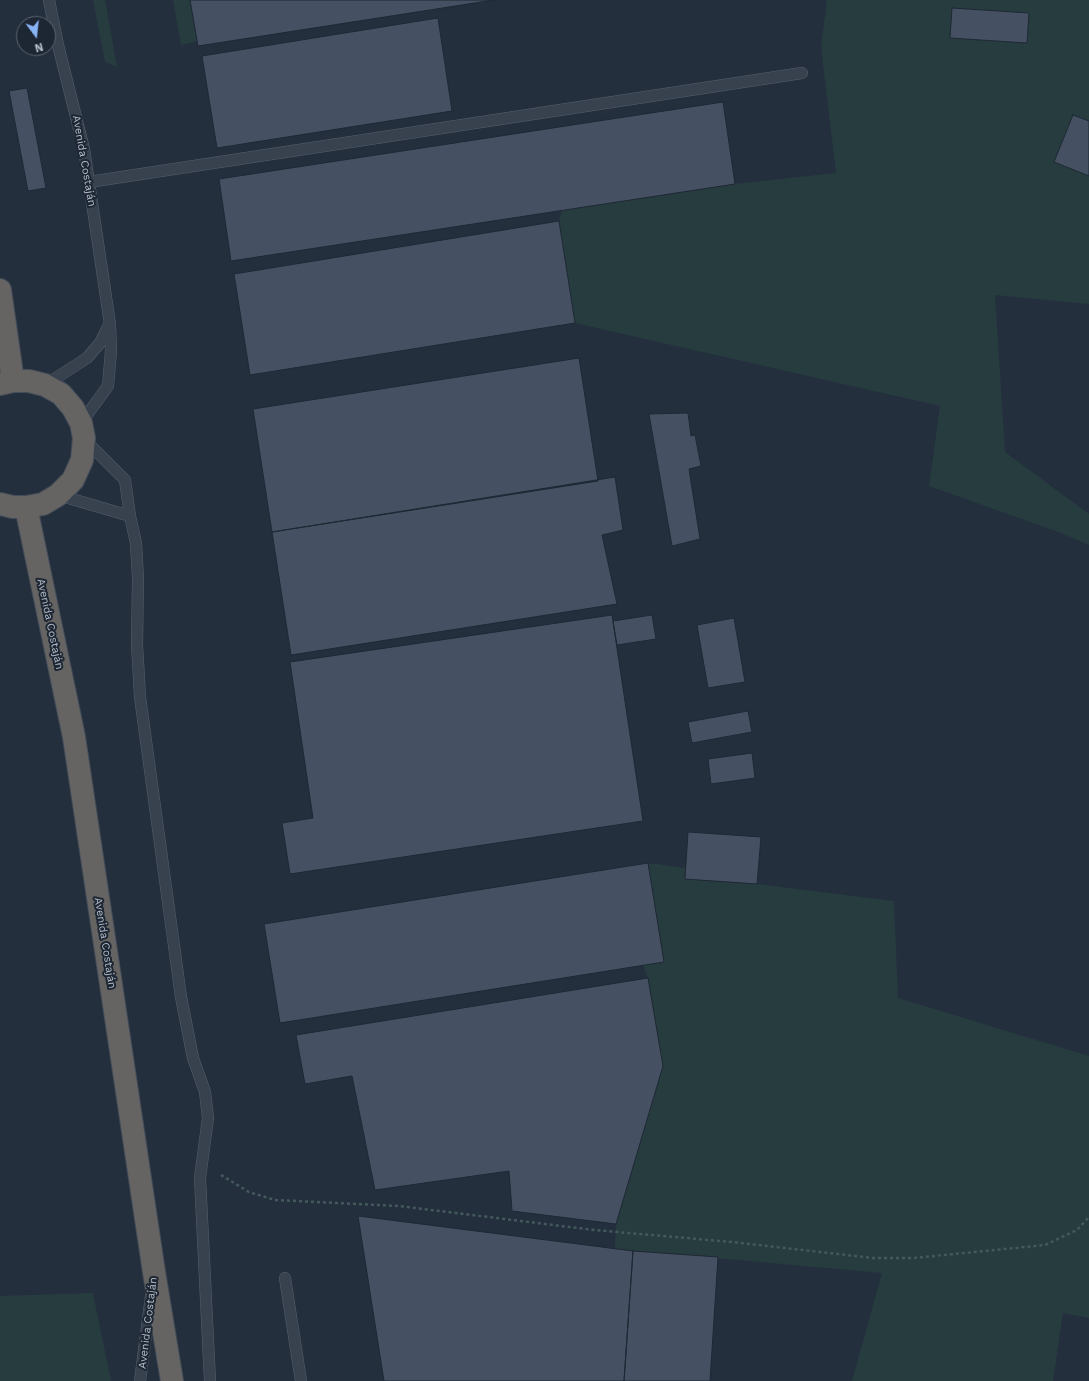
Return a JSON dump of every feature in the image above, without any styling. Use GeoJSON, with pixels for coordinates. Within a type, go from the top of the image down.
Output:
{"type":"FeatureCollection","features":[{"type":"Feature","properties":{"kind":"highway"},"geometry":{"type":"LineString","coordinates":[[0,290],[6,383],[29,381],[45,385],[61,394],[73,408],[83,431],[82,460],[73,480],[58,495],[43,504],[26,507],[13,507],[0,504]]}},
{"type":"Feature","properties":{"kind":"highway","name":"Avenida Costaján"},"geometry":{"type":"LineString","coordinates":[[26,507],[74,737],[154,1272],[172,1381]]}},
{"type":"Feature","properties":{"kind":"lane","name":"Avenida Costaján"},"geometry":{"type":"LineString","coordinates":[[50,0],[58,45],[84,149],[110,324],[111,351],[108,386],[83,431]]}},
{"type":"Feature","properties":{"kind":"lane"},"geometry":{"type":"LineString","coordinates":[[89,182],[802,73]]}},
{"type":"Feature","properties":{"kind":"lane"},"geometry":{"type":"LineString","coordinates":[[45,385],[87,358],[100,343],[110,324]]}},
{"type":"Feature","properties":{"kind":"lane"},"geometry":{"type":"LineString","coordinates":[[83,431],[125,480],[130,516],[136,543],[141,704],[181,997],[193,1058],[205,1092],[208,1118],[200,1178],[210,1381]]}},
{"type":"Feature","properties":{"kind":"lane"},"geometry":{"type":"LineString","coordinates":[[58,495],[130,516]]}},
{"type":"Feature","properties":{"kind":"lane","name":"Avenida Costaján"},"geometry":{"type":"LineString","coordinates":[[140,1381],[154,1272]]}},
{"type":"Feature","properties":{"kind":"lane"},"geometry":{"type":"LineString","coordinates":[[285,1278],[301,1381]]}},
{"type":"Feature","properties":{"kind":"path"},"geometry":{"type":"LineString","coordinates":[[202,1162],[249,1192],[275,1200],[400,1206],[594,1230],[732,1242],[873,1258],[914,1258],[1045,1245],[1077,1230],[1089,1217]]}},
{"type":"Feature","properties":{"kind":"green space"},"geometry":{"type":"Polygon","coordinates":[[[93,0],[105,0],[117,67],[105,62],[93,0]]]}},
{"type":"Feature","properties":{"kind":"green space"},"geometry":{"type":"Polygon","coordinates":[[[173,0],[190,0],[198,41],[181,45],[173,0]]]}},
{"type":"Feature","properties":{"kind":"green space"},"geometry":{"type":"Polygon","coordinates":[[[827,0],[1089,0],[1089,304],[995,295],[1005,452],[1089,514],[1089,545],[1061,533],[929,486],[940,406],[575,323],[559,221],[562,210],[735,184],[836,173],[821,47],[827,0]]]}},
{"type":"Feature","properties":{"kind":"green space"},"geometry":{"type":"Polygon","coordinates":[[[648,863],[685,868],[685,879],[757,884],[894,901],[898,998],[1089,1056],[1089,1318],[1063,1313],[1053,1381],[852,1381],[882,1273],[615,1249],[616,1224],[663,1066],[648,978],[643,965],[664,962],[648,863]]]}},
{"type":"Feature","properties":{"kind":"green space"},"geometry":{"type":"Polygon","coordinates":[[[93,1293],[111,1381],[0,1381],[0,1296],[93,1293]]]}},
{"type":"Feature","properties":{"kind":"building"},"geometry":{"type":"Polygon","coordinates":[[[190,0],[494,0],[198,46],[190,0]]]}},
{"type":"Feature","properties":{"kind":"building"},"geometry":{"type":"Polygon","coordinates":[[[952,8],[1029,13],[1027,43],[950,38],[952,8]]]}},
{"type":"Feature","properties":{"kind":"building"},"geometry":{"type":"Polygon","coordinates":[[[438,18],[452,111],[217,148],[202,56],[438,18]]]}},
{"type":"Feature","properties":{"kind":"building"},"geometry":{"type":"Polygon","coordinates":[[[27,88],[46,188],[28,191],[9,91],[27,88]]]}},
{"type":"Feature","properties":{"kind":"building"},"geometry":{"type":"Polygon","coordinates":[[[723,102],[735,184],[231,261],[219,179],[723,102]]]}},
{"type":"Feature","properties":{"kind":"building"},"geometry":{"type":"Polygon","coordinates":[[[1073,115],[1089,121],[1089,176],[1054,162],[1073,115]]]}},
{"type":"Feature","properties":{"kind":"building"},"geometry":{"type":"Polygon","coordinates":[[[559,221],[575,323],[250,375],[234,274],[559,221]]]}},
{"type":"Feature","properties":{"kind":"building"},"geometry":{"type":"Polygon","coordinates":[[[579,358],[598,481],[272,532],[253,409],[579,358]]]}},
{"type":"Feature","properties":{"kind":"building"},"geometry":{"type":"Polygon","coordinates":[[[688,413],[691,436],[695,435],[701,466],[689,469],[700,539],[672,546],[649,414],[688,413]]]}},
{"type":"Feature","properties":{"kind":"building"},"geometry":{"type":"Polygon","coordinates":[[[615,477],[623,530],[602,535],[617,604],[291,655],[272,532],[615,477]]]}},
{"type":"Feature","properties":{"kind":"building"},"geometry":{"type":"Polygon","coordinates":[[[612,615],[643,821],[290,874],[282,823],[313,818],[290,662],[612,615]]]}},
{"type":"Feature","properties":{"kind":"building"},"geometry":{"type":"Polygon","coordinates":[[[652,615],[656,639],[617,645],[613,621],[652,615]]]}},
{"type":"Feature","properties":{"kind":"building"},"geometry":{"type":"Polygon","coordinates":[[[734,618],[745,682],[708,688],[697,625],[734,618]]]}},
{"type":"Feature","properties":{"kind":"building"},"geometry":{"type":"Polygon","coordinates":[[[748,711],[752,732],[692,743],[688,722],[748,711]]]}},
{"type":"Feature","properties":{"kind":"building"},"geometry":{"type":"Polygon","coordinates":[[[752,753],[755,778],[711,784],[708,759],[752,753]]]}},
{"type":"Feature","properties":{"kind":"building"},"geometry":{"type":"Polygon","coordinates":[[[688,832],[761,837],[757,884],[685,879],[688,832]]]}},
{"type":"Feature","properties":{"kind":"building"},"geometry":{"type":"Polygon","coordinates":[[[648,863],[664,962],[280,1023],[264,924],[648,863]]]}},
{"type":"Feature","properties":{"kind":"building"},"geometry":{"type":"Polygon","coordinates":[[[648,978],[663,1066],[616,1224],[512,1211],[509,1171],[375,1190],[352,1076],[305,1084],[296,1035],[648,978]]]}},
{"type":"Feature","properties":{"kind":"building"},"geometry":{"type":"Polygon","coordinates":[[[358,1216],[633,1251],[624,1381],[384,1381],[358,1216]]]}},
{"type":"Feature","properties":{"kind":"building"},"geometry":{"type":"Polygon","coordinates":[[[633,1251],[718,1257],[710,1381],[624,1381],[633,1251]]]}}]}
